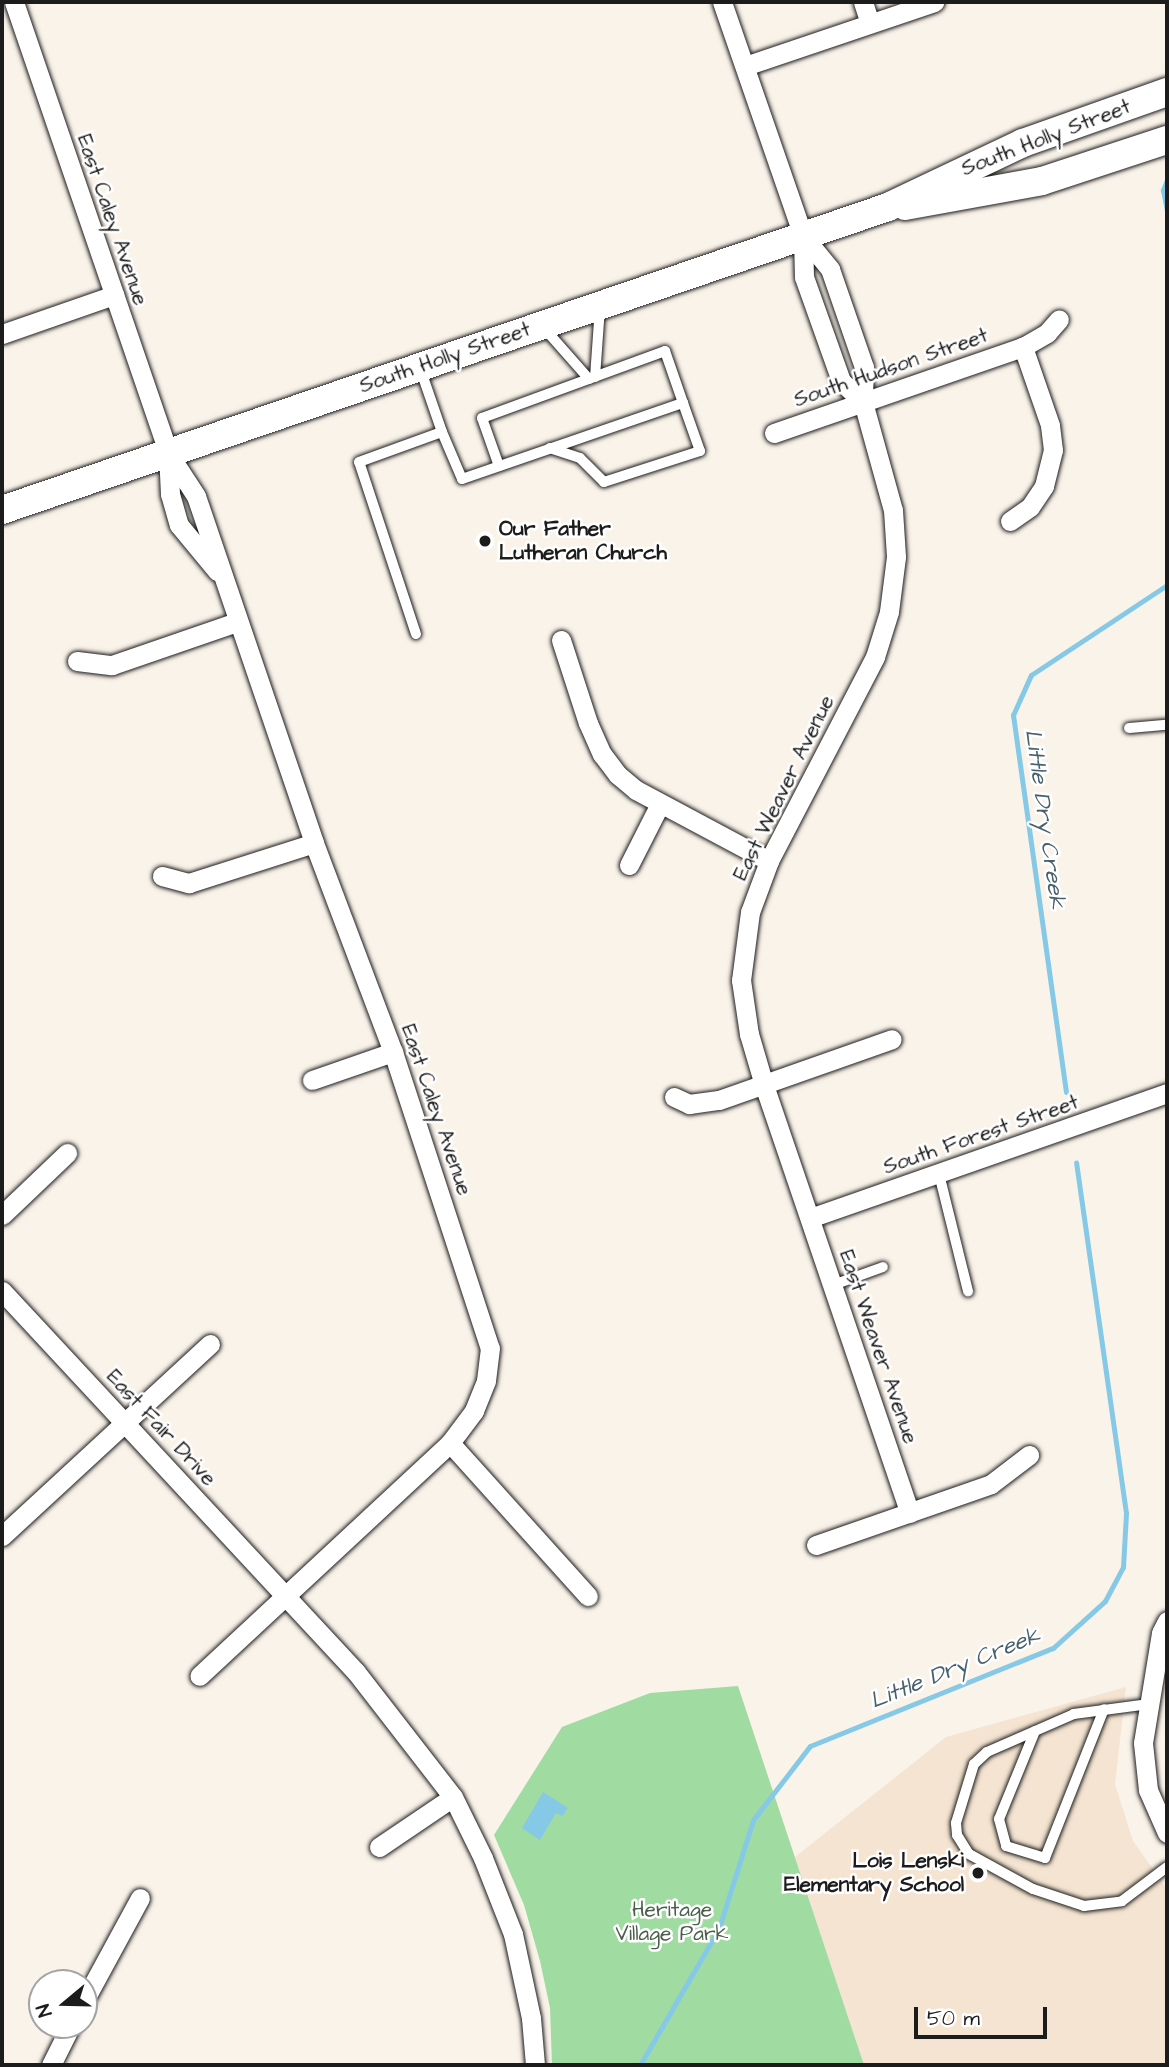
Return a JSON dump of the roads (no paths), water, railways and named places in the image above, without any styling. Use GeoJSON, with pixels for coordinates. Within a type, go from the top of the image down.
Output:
{"type":"FeatureCollection","features":[{"type":"Feature","properties":{"kind":"main road","name":"South Holly Street"},"geometry":{"type":"LineString","coordinates":[[2,510],[888,207],[1023,143],[1167,92]]}},
{"type":"Feature","properties":{"kind":"main road","name":"South Holly Street"},"geometry":{"type":"LineString","coordinates":[[888,207],[943,202],[1042,181],[1167,141]]}},
{"type":"Feature","properties":{"kind":"street","name":"East Caley Avenue"},"geometry":{"type":"LineString","coordinates":[[14,2],[168,453],[196,496],[314,843],[393,1052],[490,1348],[486,1381],[474,1411],[450,1443],[286,1596]]}},
{"type":"Feature","properties":{"kind":"street","name":"East Weaver Avenue"},"geometry":{"type":"LineString","coordinates":[[722,2],[803,236],[830,269],[864,367],[863,402],[893,510],[896,557],[889,612],[875,657],[769,861],[750,912],[741,980],[748,1034],[764,1085],[910,1513]]}},
{"type":"Feature","properties":{"kind":"street"},"geometry":{"type":"LineString","coordinates":[[863,2],[870,23]]}},
{"type":"Feature","properties":{"kind":"street"},"geometry":{"type":"LineString","coordinates":[[745,66],[934,2]]}},
{"type":"Feature","properties":{"kind":"street"},"geometry":{"type":"LineString","coordinates":[[2,334],[114,295]]}},
{"type":"Feature","properties":{"kind":"street","name":"South Hudson Street"},"geometry":{"type":"LineString","coordinates":[[774,433],[1023,347],[1047,333],[1059,319]]}},
{"type":"Feature","properties":{"kind":"street"},"geometry":{"type":"LineString","coordinates":[[1010,522],[1030,507],[1044,486],[1053,450],[1050,425],[1023,347]]}},
{"type":"Feature","properties":{"kind":"street"},"geometry":{"type":"LineString","coordinates":[[77,661],[112,665],[237,622]]}},
{"type":"Feature","properties":{"kind":"street"},"geometry":{"type":"LineString","coordinates":[[561,640],[602,754],[618,775],[660,804],[769,861]]}},
{"type":"Feature","properties":{"kind":"street"},"geometry":{"type":"LineString","coordinates":[[629,865],[660,804]]}},
{"type":"Feature","properties":{"kind":"street"},"geometry":{"type":"LineString","coordinates":[[162,876],[189,883],[314,843]]}},
{"type":"Feature","properties":{"kind":"street"},"geometry":{"type":"LineString","coordinates":[[674,1097],[701,1104],[764,1085],[892,1039]]}},
{"type":"Feature","properties":{"kind":"street"},"geometry":{"type":"LineString","coordinates":[[312,1080],[393,1052]]}},
{"type":"Feature","properties":{"kind":"street","name":"South Forest Street"},"geometry":{"type":"LineString","coordinates":[[810,1218],[1167,1093]]}},
{"type":"Feature","properties":{"kind":"street"},"geometry":{"type":"LineString","coordinates":[[2,1216],[68,1153]]}},
{"type":"Feature","properties":{"kind":"street","name":"East Fair Drive"},"geometry":{"type":"LineString","coordinates":[[2,1291],[387,1707],[453,1797],[483,1858],[513,1934],[531,2018],[535,2065]]}},
{"type":"Feature","properties":{"kind":"street"},"geometry":{"type":"LineString","coordinates":[[2,1536],[210,1344]]}},
{"type":"Feature","properties":{"kind":"street"},"geometry":{"type":"LineString","coordinates":[[450,1443],[587,1596]]}},
{"type":"Feature","properties":{"kind":"street"},"geometry":{"type":"LineString","coordinates":[[816,1545],[991,1484],[1029,1455]]}},
{"type":"Feature","properties":{"kind":"street"},"geometry":{"type":"LineString","coordinates":[[199,1676],[286,1596]]}},
{"type":"Feature","properties":{"kind":"street"},"geometry":{"type":"LineString","coordinates":[[1167,1621],[1149,1704],[1144,1775],[1167,1832]]}},
{"type":"Feature","properties":{"kind":"street"},"geometry":{"type":"LineString","coordinates":[[379,1847],[453,1797]]}},
{"type":"Feature","properties":{"kind":"street"},"geometry":{"type":"LineString","coordinates":[[98,1976],[141,1898]]}},
{"type":"Feature","properties":{"kind":"street"},"geometry":{"type":"LineString","coordinates":[[51,2065],[64,2039]]}},
{"type":"Feature","properties":{"kind":"lane"},"geometry":{"type":"LineString","coordinates":[[592,378],[600,305]]}},
{"type":"Feature","properties":{"kind":"lane"},"geometry":{"type":"LineString","coordinates":[[541,326],[592,378]]}},
{"type":"Feature","properties":{"kind":"lane"},"geometry":{"type":"LineString","coordinates":[[499,466],[482,418],[665,351],[700,451],[604,482],[580,458],[550,448]]}},
{"type":"Feature","properties":{"kind":"lane"},"geometry":{"type":"LineString","coordinates":[[419,367],[462,479],[683,402]]}},
{"type":"Feature","properties":{"kind":"lane"},"geometry":{"type":"LineString","coordinates":[[416,634],[359,462],[442,432]]}},
{"type":"Feature","properties":{"kind":"lane"},"geometry":{"type":"LineString","coordinates":[[1129,728],[1167,725]]}},
{"type":"Feature","properties":{"kind":"lane"},"geometry":{"type":"LineString","coordinates":[[939,1174],[968,1291]]}},
{"type":"Feature","properties":{"kind":"lane"},"geometry":{"type":"LineString","coordinates":[[833,1285],[883,1267]]}},
{"type":"Feature","properties":{"kind":"lane"},"geometry":{"type":"LineString","coordinates":[[1149,1704],[1074,1714],[993,1749],[974,1764],[956,1823],[960,1843],[969,1854],[1033,1889],[1084,1906],[1122,1901],[1167,1867]]}},
{"type":"Feature","properties":{"kind":"lane"},"geometry":{"type":"LineString","coordinates":[[1035,1731],[999,1819],[1006,1846],[1045,1858],[1104,1709]]}},
{"type":"Feature","properties":{"kind":"water"},"geometry":{"type":"Polygon","coordinates":[[[543,1792],[568,1808],[562,1816],[556,1813],[540,1840],[522,1828],[543,1792]]]}},
{"type":"Feature","properties":{"kind":"waterway","name":"Little Dry Creek"},"geometry":{"type":"LineString","coordinates":[[1167,180],[1163,190],[1167,211]]}},
{"type":"Feature","properties":{"kind":"waterway","name":"Little Dry Creek"},"geometry":{"type":"LineString","coordinates":[[1066,1092],[1013,715],[1031,675],[1167,585]]}},
{"type":"Feature","properties":{"kind":"waterway","name":"Little Dry Creek"},"geometry":{"type":"LineString","coordinates":[[640,2065],[719,1928],[753,1820],[810,1746],[1053,1648],[1105,1601],[1123,1567],[1126,1513],[1076,1163]]}},
{"type":"Feature","properties":{"kind":"place","name":"Our Father Lutheran Church"},"geometry":{"type":"Point","coordinates":[485,541]}},
{"type":"Feature","properties":{"kind":"place","name":"Lois Lenski Elementary School"},"geometry":{"type":"Point","coordinates":[978,1873]}},
{"type":"Feature","properties":{"kind":"park label","name":"Heritage Village Park"},"geometry":{"type":"Point","coordinates":[672,1922]}}]}
